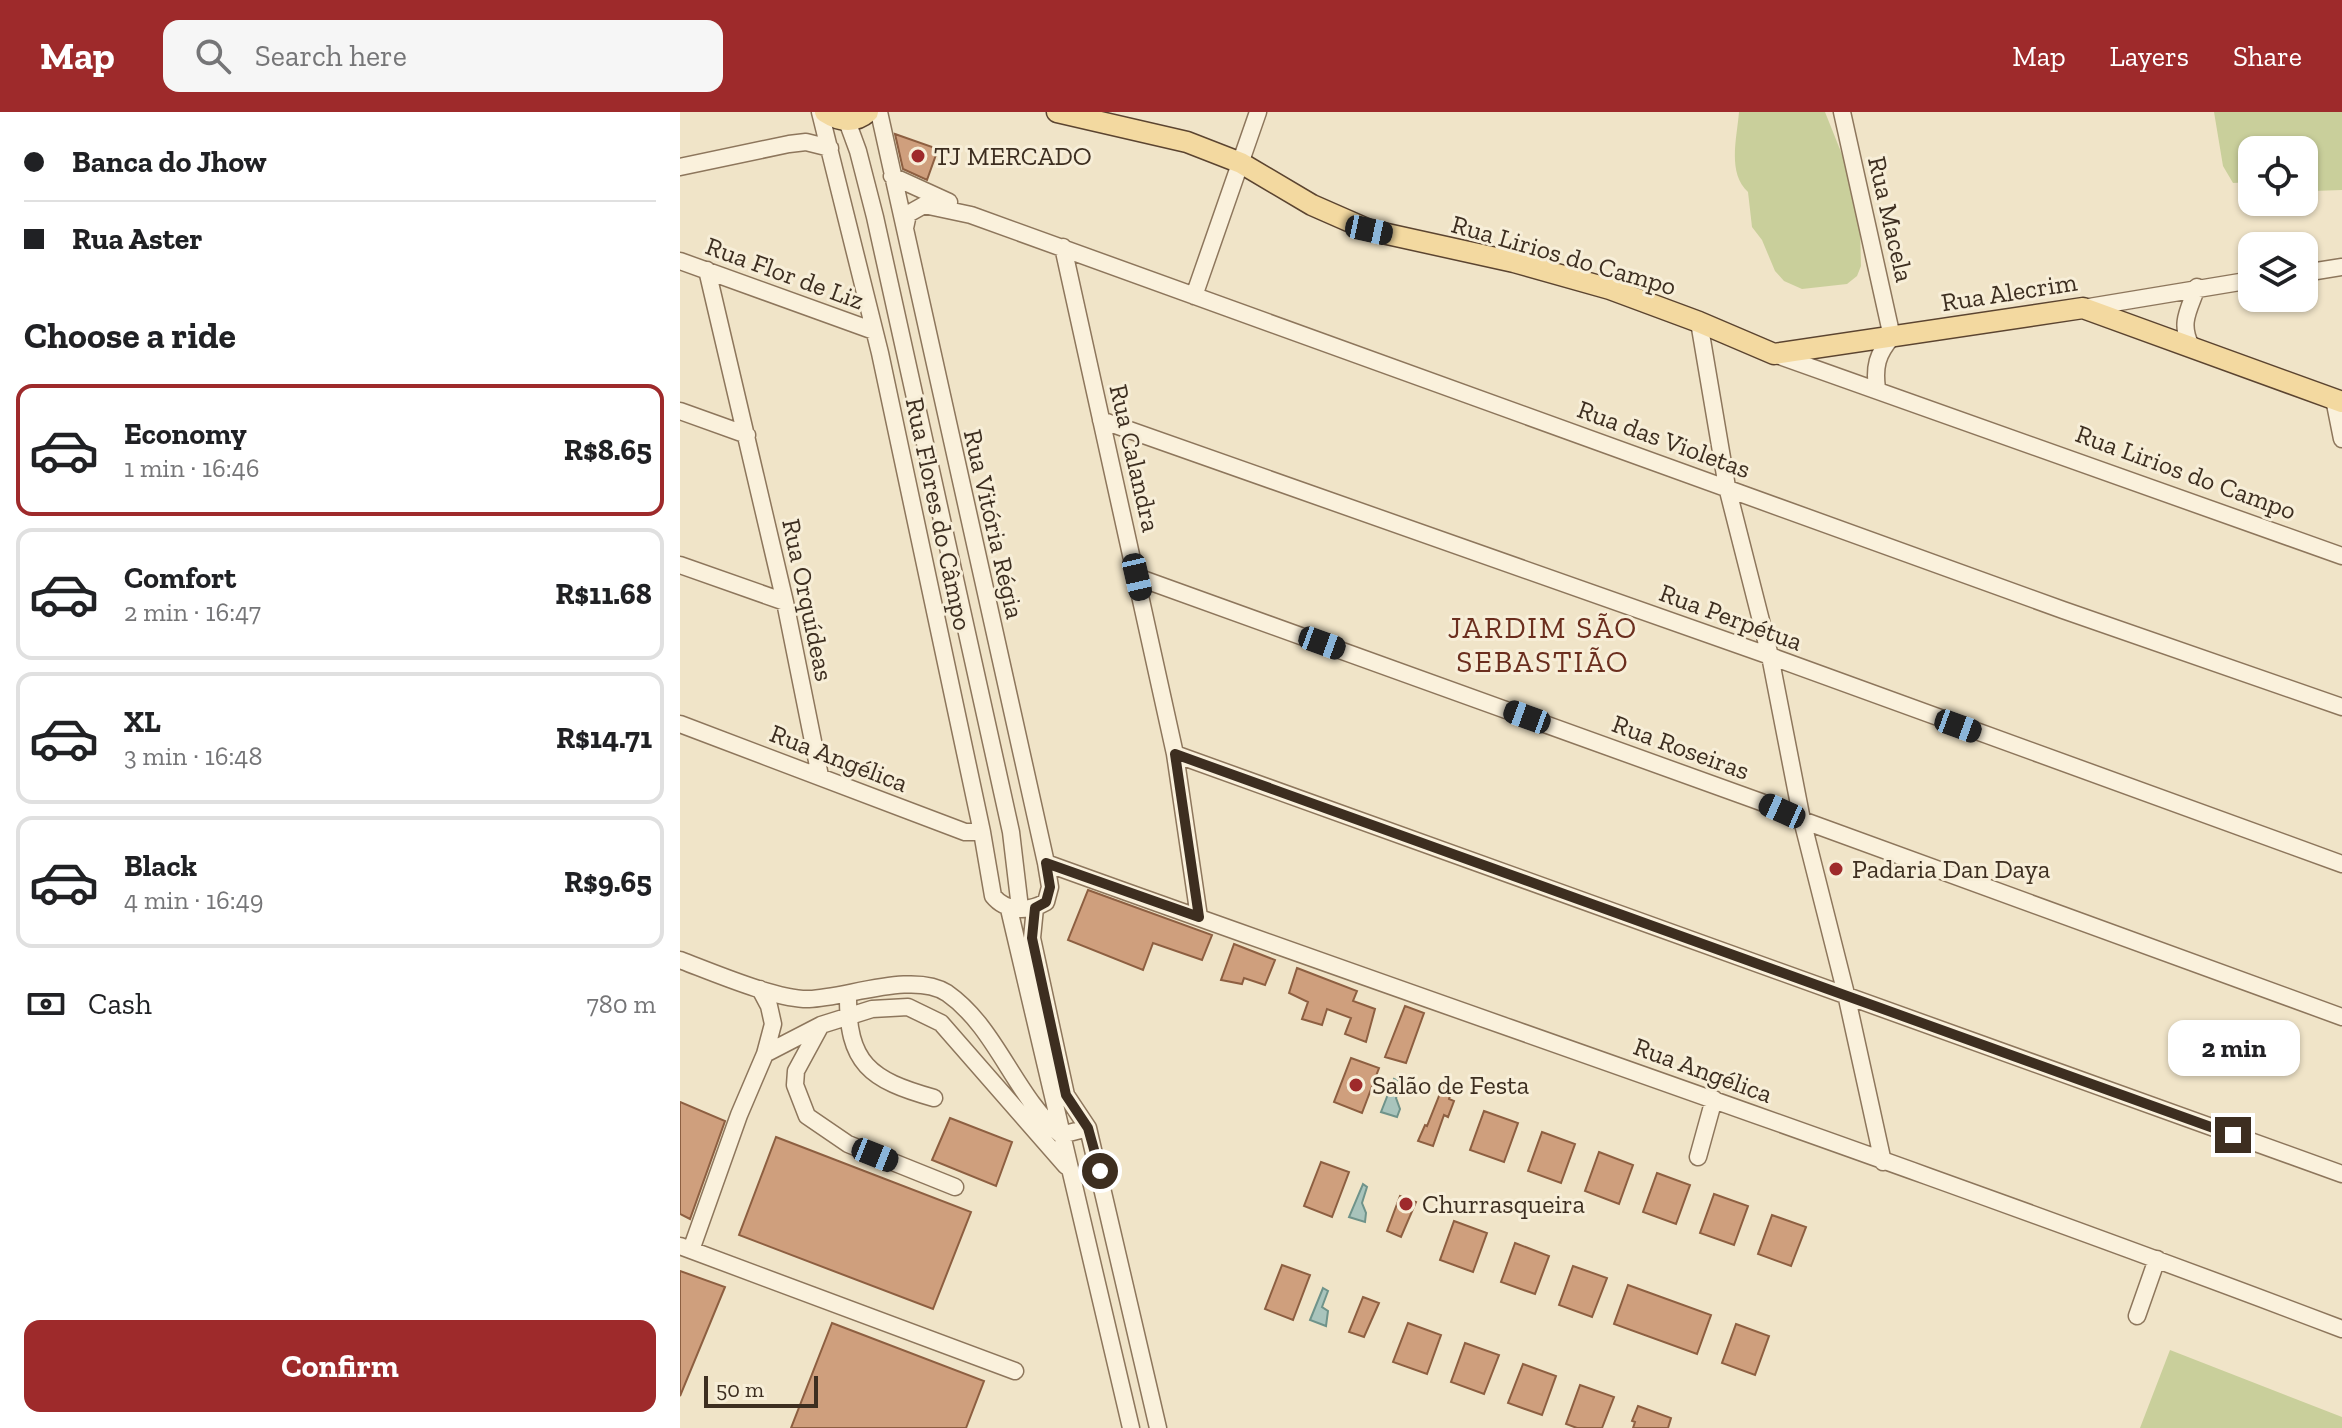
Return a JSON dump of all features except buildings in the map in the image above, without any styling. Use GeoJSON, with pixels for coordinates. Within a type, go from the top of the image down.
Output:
{"type":"FeatureCollection","features":[{"type":"Feature","properties":{"kind":"main road","name":"Rua Lirios do Campo"},"geometry":{"type":"LineString","coordinates":[[1057,112],[1187,142],[1241,163],[1301,199],[1369,230],[1514,262],[1610,289],[1774,354]]}},
{"type":"Feature","properties":{"kind":"main road"},"geometry":{"type":"LineString","coordinates":[[823,115],[835,119],[864,116]]}},
{"type":"Feature","properties":{"kind":"main road","name":"Rua Alecrim"},"geometry":{"type":"LineString","coordinates":[[1774,354],[2083,308]]}},
{"type":"Feature","properties":{"kind":"main road"},"geometry":{"type":"LineString","coordinates":[[2083,308],[2338,400]]}},
{"type":"Feature","properties":{"kind":"street"},"geometry":{"type":"LineString","coordinates":[[1194,296],[1258,112]]}},
{"type":"Feature","properties":{"kind":"street","name":"Rua Macela"},"geometry":{"type":"LineString","coordinates":[[1842,112],[1892,337]]}},
{"type":"Feature","properties":{"kind":"street"},"geometry":{"type":"LineString","coordinates":[[789,144],[823,115]]}},
{"type":"Feature","properties":{"kind":"street","name":"Rua Flores do Câmpo"},"geometry":{"type":"LineString","coordinates":[[823,115],[874,331],[982,832],[993,896],[1021,908]]}},
{"type":"Feature","properties":{"kind":"street"},"geometry":{"type":"LineString","coordinates":[[840,187],[858,151],[864,116]]}},
{"type":"Feature","properties":{"kind":"street","name":"Rua Vitória Régia"},"geometry":{"type":"LineString","coordinates":[[864,116],[882,130],[1046,863],[1050,887],[1046,902],[1021,908]]}},
{"type":"Feature","properties":{"kind":"street"},"geometry":{"type":"LineString","coordinates":[[680,167],[789,144],[806,142],[830,148]]}},
{"type":"Feature","properties":{"kind":"street"},"geometry":{"type":"LineString","coordinates":[[858,151],[1011,832],[1021,908],[1068,1169],[1131,1428]]}},
{"type":"Feature","properties":{"kind":"street","name":"Rua das Violetas"},"geometry":{"type":"LineString","coordinates":[[892,176],[971,215]]}},
{"type":"Feature","properties":{"kind":"street","name":"Rua das Violetas"},"geometry":{"type":"LineString","coordinates":[[904,237],[908,214],[917,207],[931,205],[971,215],[2063,610],[2342,707]]}},
{"type":"Feature","properties":{"kind":"street","name":"Rua Calandra"},"geometry":{"type":"LineString","coordinates":[[1063,247],[1175,754],[1199,917]]}},
{"type":"Feature","properties":{"kind":"street","name":"Rua Flor de Liz"},"geometry":{"type":"LineString","coordinates":[[680,261],[874,331]]}},
{"type":"Feature","properties":{"kind":"street"},"geometry":{"type":"LineString","coordinates":[[2318,271],[2342,267]]}},
{"type":"Feature","properties":{"kind":"street","name":"Rua Orquídeas"},"geometry":{"type":"LineString","coordinates":[[707,270],[785,602],[820,776]]}},
{"type":"Feature","properties":{"kind":"street","name":"Rua Alecrim"},"geometry":{"type":"LineString","coordinates":[[2083,308],[2238,282]]}},
{"type":"Feature","properties":{"kind":"street"},"geometry":{"type":"LineString","coordinates":[[2191,346],[2184,333],[2185,319],[2197,287]]}},
{"type":"Feature","properties":{"kind":"street"},"geometry":{"type":"LineString","coordinates":[[1699,322],[1727,487],[1770,656],[1802,820],[1846,994],[1883,1162]]}},
{"type":"Feature","properties":{"kind":"street"},"geometry":{"type":"LineString","coordinates":[[1877,389],[1876,361],[1892,337]]}},
{"type":"Feature","properties":{"kind":"street","name":"Rua Lirios do Campo"},"geometry":{"type":"LineString","coordinates":[[1774,354],[2342,556]]}},
{"type":"Feature","properties":{"kind":"street"},"geometry":{"type":"LineString","coordinates":[[2338,400],[2342,438]]}},
{"type":"Feature","properties":{"kind":"street"},"geometry":{"type":"LineString","coordinates":[[680,411],[747,435]]}},
{"type":"Feature","properties":{"kind":"street","name":"Rua Perpétua"},"geometry":{"type":"LineString","coordinates":[[1101,420],[1770,656],[2342,864]]}},
{"type":"Feature","properties":{"kind":"street"},"geometry":{"type":"LineString","coordinates":[[680,565],[785,602]]}},
{"type":"Feature","properties":{"kind":"street","name":"Rua Roseiras"},"geometry":{"type":"LineString","coordinates":[[1137,577],[1761,802],[1802,820],[2342,1017]]}},
{"type":"Feature","properties":{"kind":"street","name":"Rua Angélica"},"geometry":{"type":"LineString","coordinates":[[680,724],[965,832],[982,832]]}},
{"type":"Feature","properties":{"kind":"street"},"geometry":{"type":"LineString","coordinates":[[1175,754],[2342,1174]]}},
{"type":"Feature","properties":{"kind":"street","name":"Rua Angélica"},"geometry":{"type":"LineString","coordinates":[[1046,863],[1714,1099],[2342,1329]]}},
{"type":"Feature","properties":{"kind":"street"},"geometry":{"type":"LineString","coordinates":[[1021,908],[1032,938],[1066,1095],[1088,1128],[1158,1428]]}},
{"type":"Feature","properties":{"kind":"street"},"geometry":{"type":"LineString","coordinates":[[680,960],[760,989],[806,1000],[913,985],[931,986],[944,991],[972,1014],[1024,1095],[1061,1135]]}},
{"type":"Feature","properties":{"kind":"street"},"geometry":{"type":"LineString","coordinates":[[760,989],[769,1006],[773,1024],[765,1054],[686,1248],[1015,1371]]}},
{"type":"Feature","properties":{"kind":"street"},"geometry":{"type":"LineString","coordinates":[[848,994],[848,1018],[855,1050],[867,1066],[897,1088],[934,1098]]}},
{"type":"Feature","properties":{"kind":"street"},"geometry":{"type":"LineString","coordinates":[[765,1054],[821,1025],[872,1009],[908,1007],[941,1023],[1068,1169]]}},
{"type":"Feature","properties":{"kind":"street"},"geometry":{"type":"LineString","coordinates":[[821,1025],[796,1071],[795,1085],[807,1116],[848,1144],[955,1187]]}},
{"type":"Feature","properties":{"kind":"street"},"geometry":{"type":"LineString","coordinates":[[1698,1157],[1714,1099]]}},
{"type":"Feature","properties":{"kind":"street"},"geometry":{"type":"LineString","coordinates":[[1061,1135],[1088,1128]]}},
{"type":"Feature","properties":{"kind":"street"},"geometry":{"type":"LineString","coordinates":[[2137,1316],[2157,1259]]}},
{"type":"Feature","properties":{"kind":"green space"},"geometry":{"type":"Polygon","coordinates":[[[1739,112],[1825,112],[1843,157],[1860,224],[1861,266],[1857,276],[1847,284],[1802,289],[1784,281],[1775,271],[1762,240],[1752,227],[1748,192],[1737,175],[1735,155],[1739,112]]]}},
{"type":"Feature","properties":{"kind":"green space"},"geometry":{"type":"Polygon","coordinates":[[[2214,112],[2342,112],[2342,190],[2318,191],[2318,136],[2238,136],[2238,183],[2233,183],[2223,166],[2214,112]]]}},
{"type":"Feature","properties":{"kind":"green space"},"geometry":{"type":"Polygon","coordinates":[[[2170,1350],[2342,1417],[2342,1428],[2140,1428],[2170,1350]]]}},
{"type":"Feature","properties":{"kind":"water"},"geometry":{"type":"Polygon","coordinates":[[[1394,1079],[1402,1083],[1396,1098],[1400,1109],[1397,1117],[1381,1112],[1394,1079]]]}},
{"type":"Feature","properties":{"kind":"water"},"geometry":{"type":"Polygon","coordinates":[[[1363,1184],[1367,1187],[1362,1203],[1365,1222],[1349,1217],[1363,1184]]]}},
{"type":"Feature","properties":{"kind":"water"},"geometry":{"type":"Polygon","coordinates":[[[1323,1288],[1328,1291],[1322,1307],[1328,1311],[1326,1326],[1310,1320],[1323,1288]]]}},
{"type":"Feature","properties":{"kind":"place","name":"TJ MERCADO"},"geometry":{"type":"Point","coordinates":[918,156]}},
{"type":"Feature","properties":{"kind":"place","name":"Padaria Dan Daya"},"geometry":{"type":"Point","coordinates":[1836,869]}},
{"type":"Feature","properties":{"kind":"place","name":"Salão de Festa"},"geometry":{"type":"Point","coordinates":[1356,1085]}},
{"type":"Feature","properties":{"kind":"place","name":"Churrasqueira"},"geometry":{"type":"Point","coordinates":[1406,1204]}},
{"type":"Feature","properties":{"kind":"district","name":"JARDIM SÃO SEBASTIÃO"},"geometry":{"type":"Point","coordinates":[1543,645]}},
{"type":"Feature","properties":{"kind":"route"},"geometry":{"type":"LineString","coordinates":[[1100,1171],[1088,1128],[1066,1095],[1032,938],[1035,908],[1046,902],[1050,887],[1046,863],[1199,917],[1175,754],[2233,1135]]}}]}
